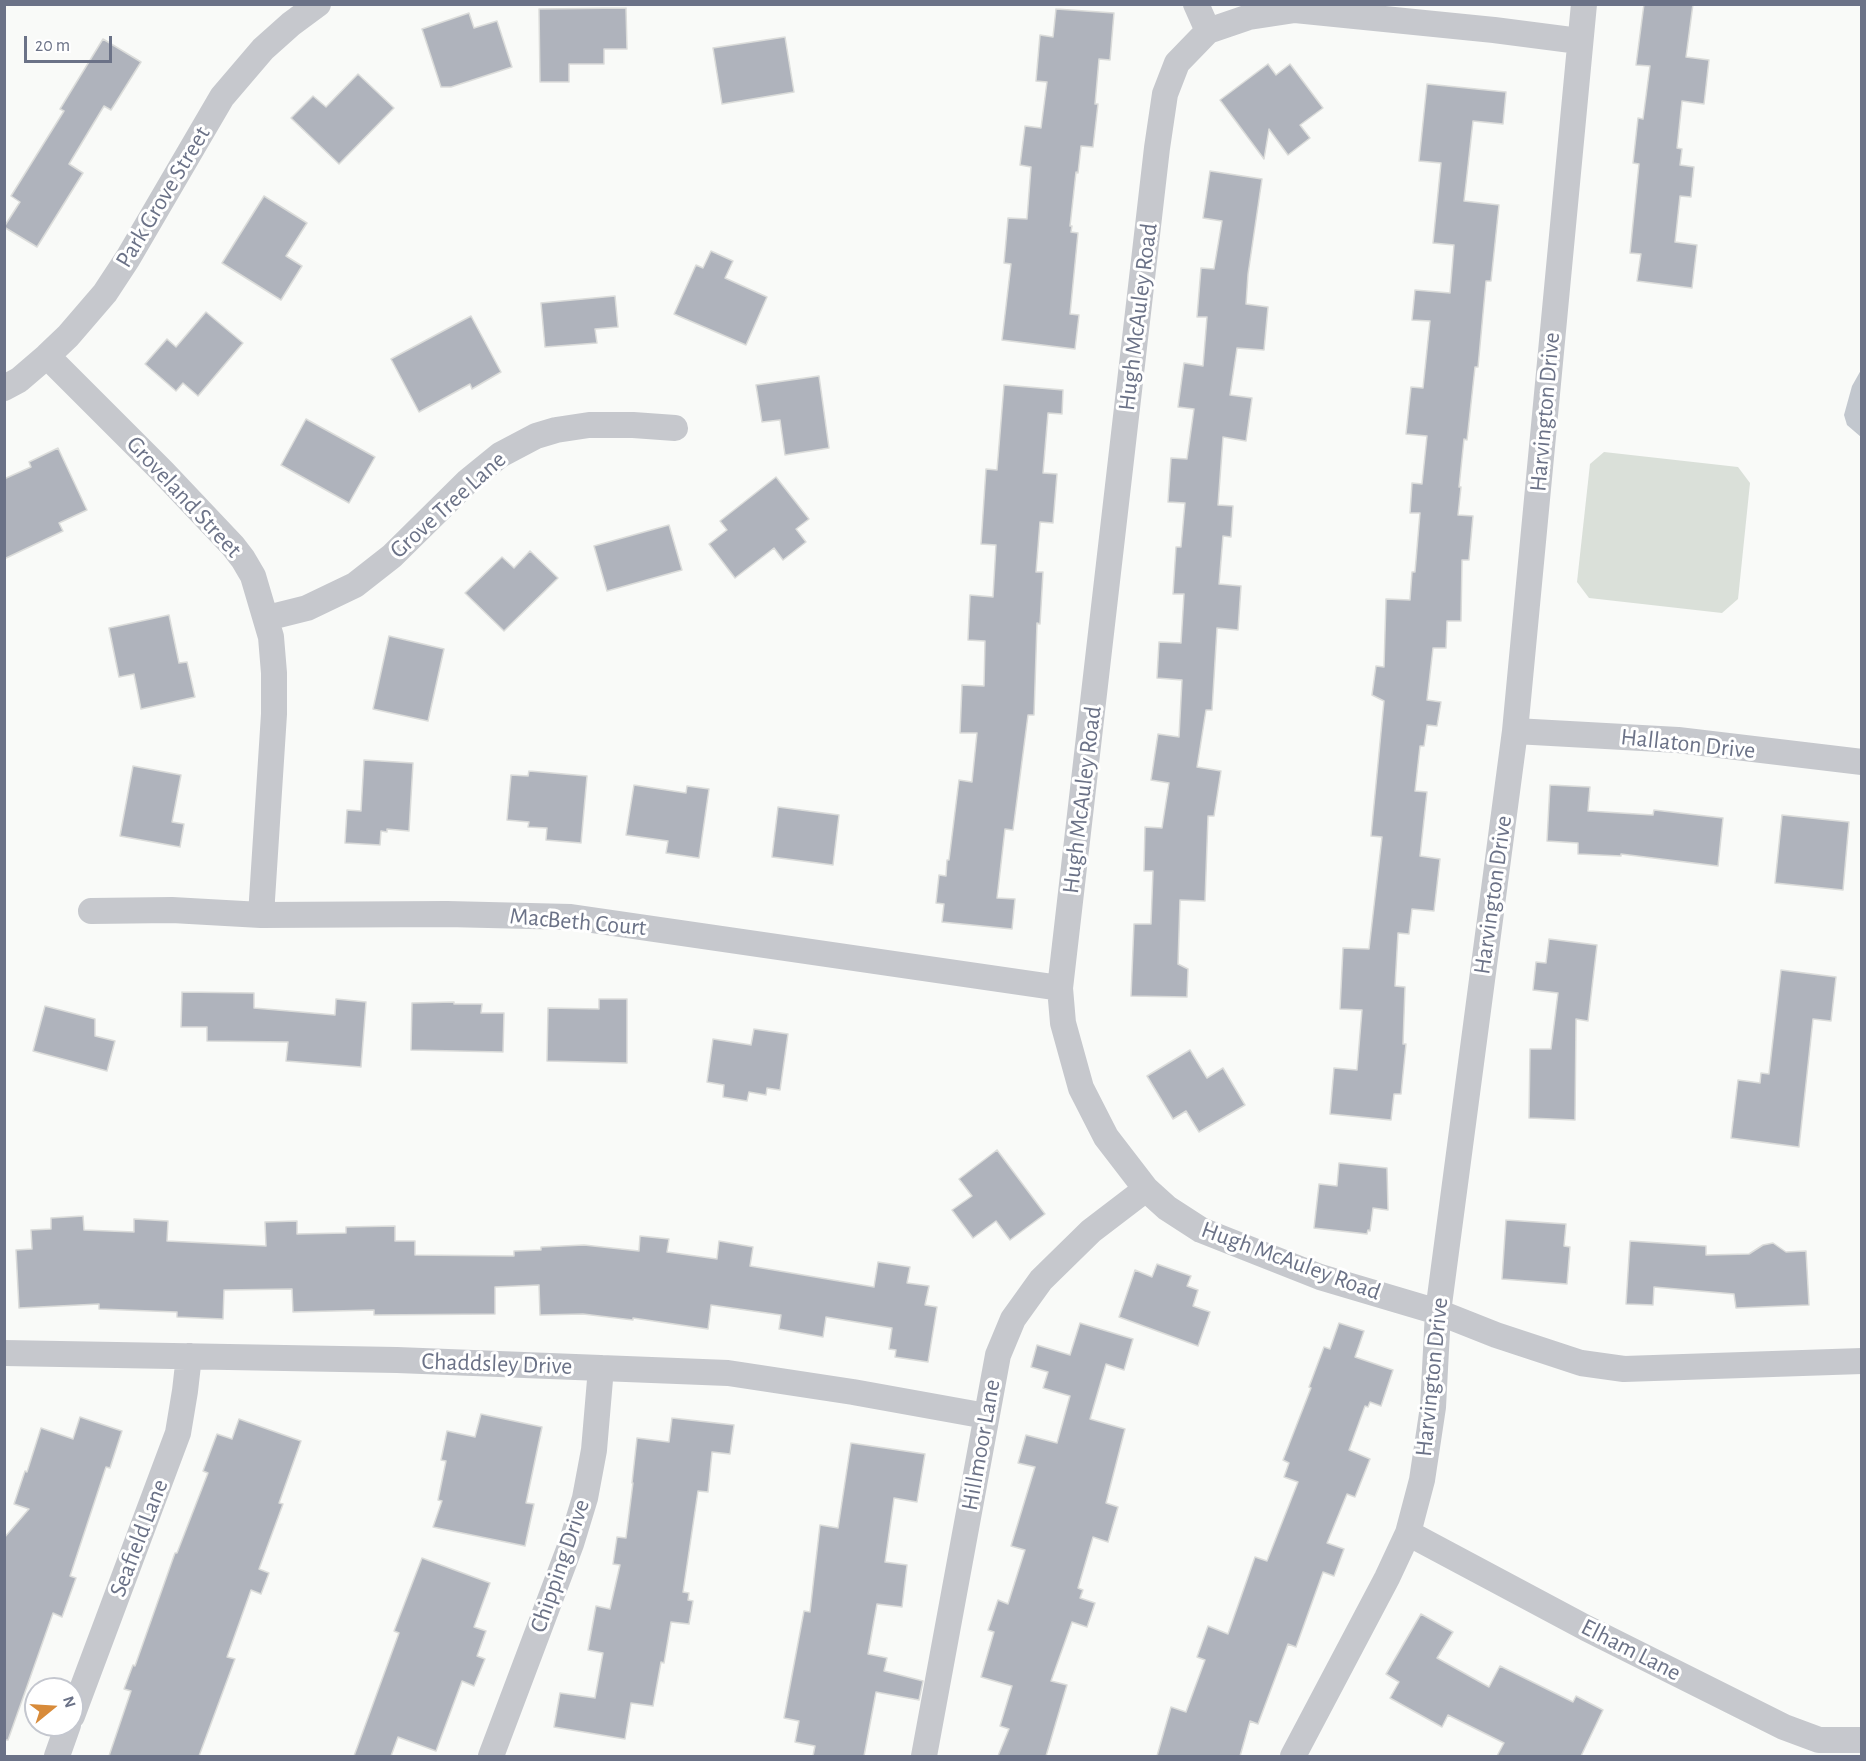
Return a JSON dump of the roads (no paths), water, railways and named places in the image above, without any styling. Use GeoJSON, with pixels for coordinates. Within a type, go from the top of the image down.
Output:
{"type":"FeatureCollection","features":[{"type":"Feature","properties":{"kind":"street","name":"Park Grove Street"},"geometry":{"type":"LineString","coordinates":[[4,388],[19,380],[47,357],[105,293],[128,258],[222,97],[263,49],[318,4]]}},
{"type":"Feature","properties":{"kind":"street"},"geometry":{"type":"LineString","coordinates":[[1196,4],[1208,31]]}},
{"type":"Feature","properties":{"kind":"street","name":"Harvington Drive"},"geometry":{"type":"LineString","coordinates":[[1293,1756],[1387,1578],[1408,1533],[1422,1479],[1433,1407],[1438,1312],[1515,731],[1584,4]]}},
{"type":"Feature","properties":{"kind":"street","name":"Hugh McAuley Road"},"geometry":{"type":"LineString","coordinates":[[1580,41],[1295,10],[1250,17],[1208,31],[1177,63],[1166,94],[1160,127],[1060,988],[1063,1023],[1082,1088],[1106,1137],[1146,1189],[1167,1208],[1201,1230],[1320,1277],[1438,1312],[1496,1335],[1581,1363],[1624,1369],[1862,1361]]}},
{"type":"Feature","properties":{"kind":"street","name":"Groveland Street"},"geometry":{"type":"LineString","coordinates":[[47,357],[163,472],[233,546],[253,576],[271,637],[274,714],[261,915]]}},
{"type":"Feature","properties":{"kind":"street","name":"Grove Tree Lane"},"geometry":{"type":"LineString","coordinates":[[267,618],[307,608],[355,585],[392,556],[468,481],[500,455],[536,436],[556,430],[589,425],[675,428]]}},
{"type":"Feature","properties":{"kind":"street","name":"Hallaton Drive"},"geometry":{"type":"LineString","coordinates":[[1515,731],[1678,740],[1862,762]]}},
{"type":"Feature","properties":{"kind":"street","name":"MacBeth Court"},"geometry":{"type":"LineString","coordinates":[[91,911],[172,910],[261,915],[447,914],[571,917],[1060,988]]}},
{"type":"Feature","properties":{"kind":"street","name":"Hillmoor Lane"},"geometry":{"type":"LineString","coordinates":[[924,1756],[998,1355],[1013,1319],[1041,1280],[1091,1232],[1146,1189]]}},
{"type":"Feature","properties":{"kind":"street","name":"Chaddsley Drive"},"geometry":{"type":"LineString","coordinates":[[4,1353],[397,1360],[728,1374],[853,1392],[986,1416]]}},
{"type":"Feature","properties":{"kind":"street","name":"Seafield Lane"},"geometry":{"type":"LineString","coordinates":[[84,1684],[178,1433],[189,1356]]}},
{"type":"Feature","properties":{"kind":"street","name":"Chipping Drive"},"geometry":{"type":"LineString","coordinates":[[495,1755],[571,1544],[585,1498],[594,1450],[601,1368]]}},
{"type":"Feature","properties":{"kind":"street","name":"Elham Lane"},"geometry":{"type":"LineString","coordinates":[[1408,1533],[1586,1628],[1784,1727],[1819,1740],[1862,1740]]}},
{"type":"Feature","properties":{"kind":"street"},"geometry":{"type":"LineString","coordinates":[[57,1756],[64,1737]]}}]}
